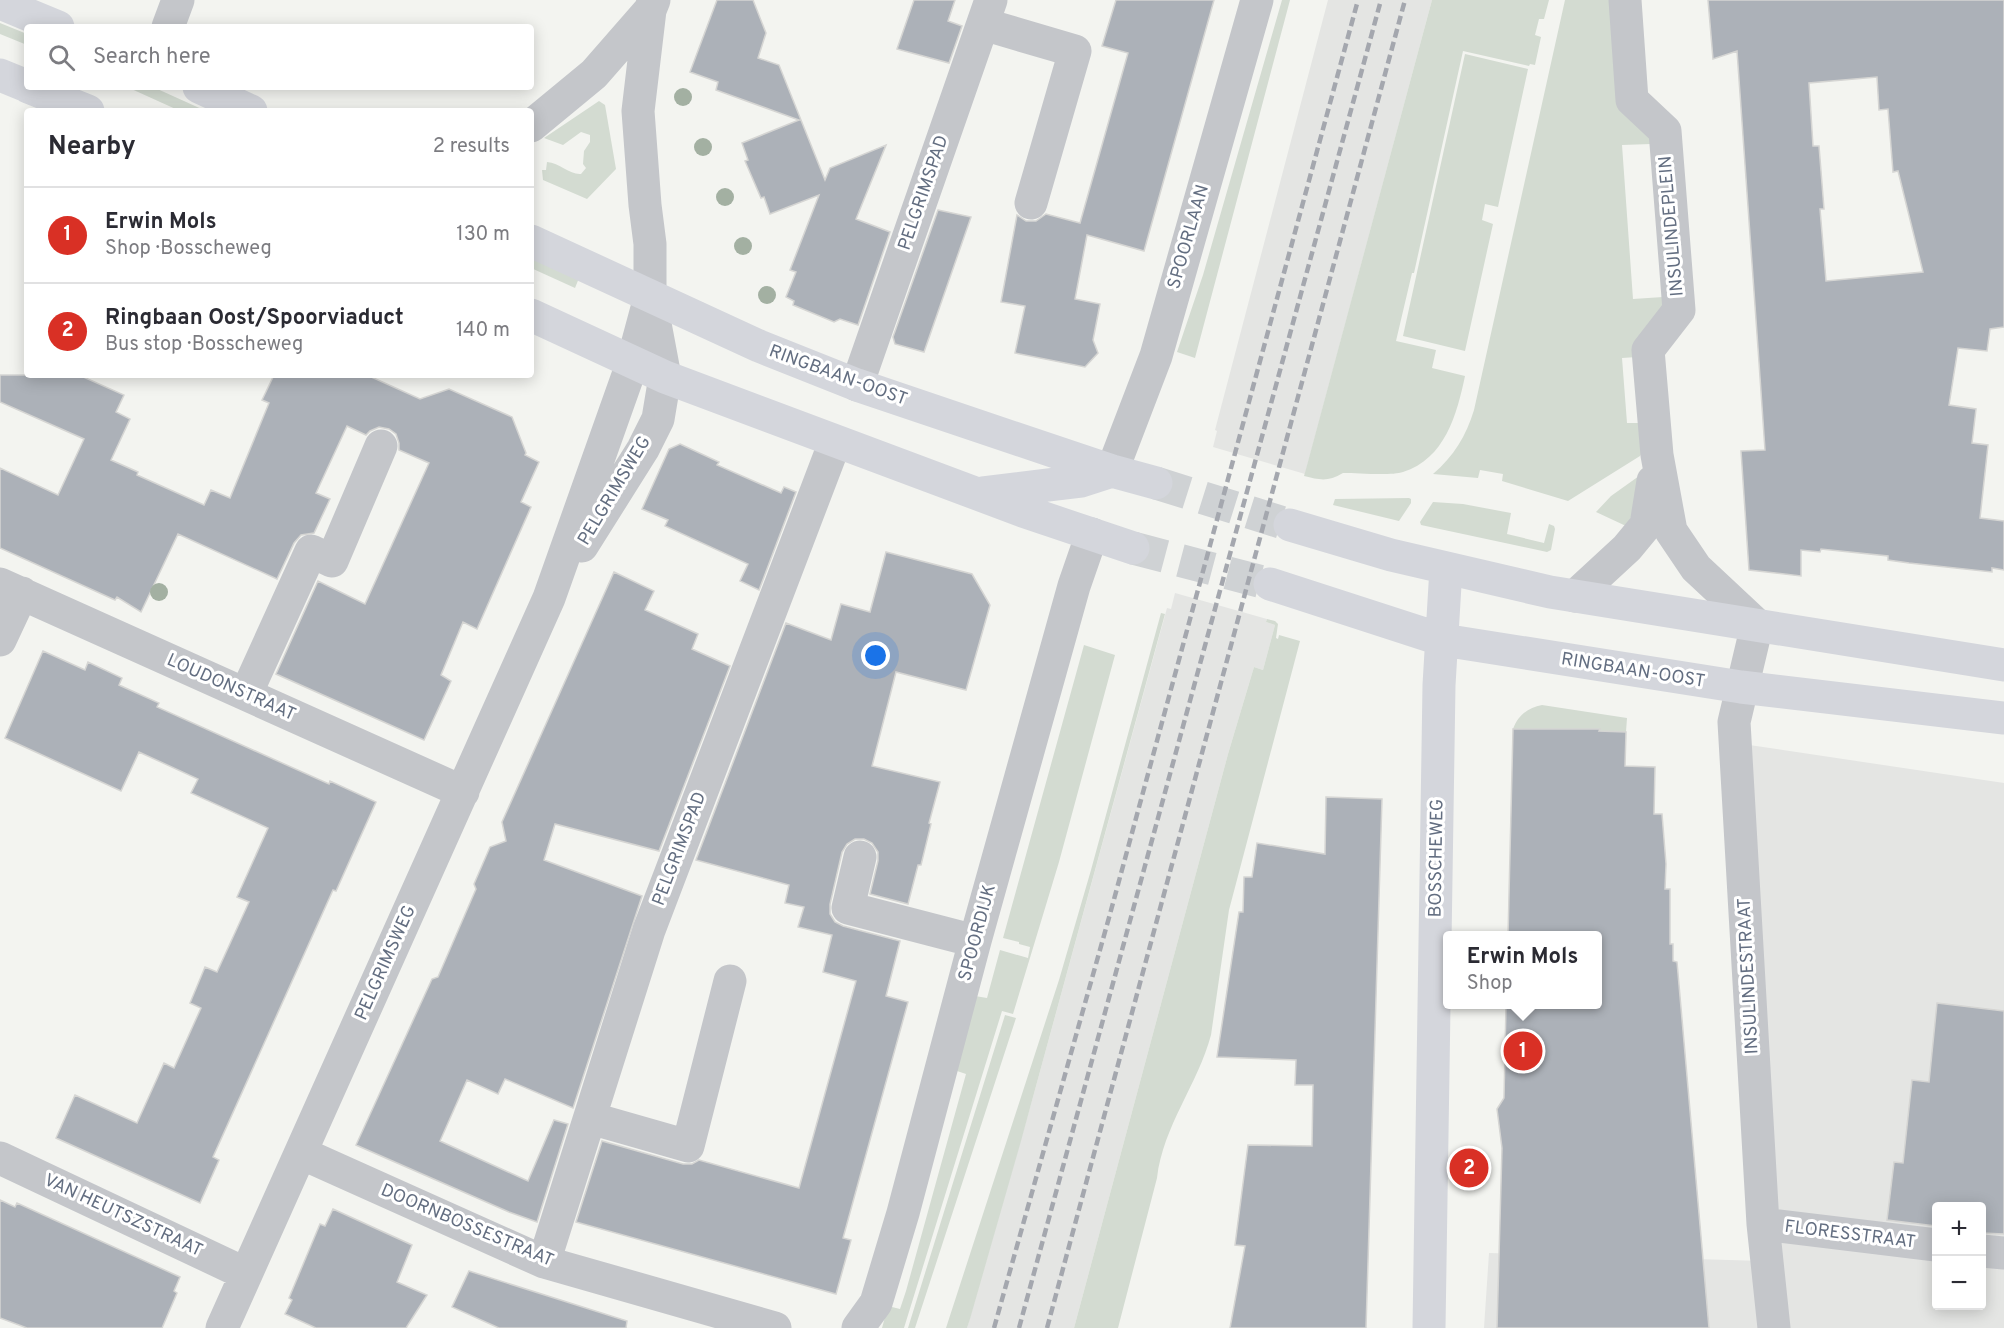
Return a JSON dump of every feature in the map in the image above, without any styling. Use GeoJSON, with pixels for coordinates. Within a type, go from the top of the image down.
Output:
{"type":"FeatureCollection","features":[{"type":"Feature","properties":{"kind":"main road"},"geometry":{"type":"LineString","coordinates":[[0,3],[51,24]]}},
{"type":"Feature","properties":{"kind":"main road"},"geometry":{"type":"LineString","coordinates":[[0,75],[24,85]]}},
{"type":"Feature","properties":{"kind":"main road"},"geometry":{"type":"LineString","coordinates":[[36,90],[80,108]]}},
{"type":"Feature","properties":{"kind":"main road"},"geometry":{"type":"LineString","coordinates":[[206,90],[244,108]]}},
{"type":"Feature","properties":{"kind":"main road","name":"RINGBAAN-OOST"},"geometry":{"type":"LineString","coordinates":[[534,242],[759,346],[857,385],[1112,471],[1156,483]]}},
{"type":"Feature","properties":{"kind":"main road"},"geometry":{"type":"LineString","coordinates":[[534,316],[665,377],[835,442],[1133,548]]}},
{"type":"Feature","properties":{"kind":"main road"},"geometry":{"type":"LineString","coordinates":[[978,494],[1081,481],[1112,471]]}},
{"type":"Feature","properties":{"kind":"main road"},"geometry":{"type":"LineString","coordinates":[[1290,525],[1391,555],[1550,592],[2004,665]]}},
{"type":"Feature","properties":{"kind":"main road","name":"BOSSCHEWEG"},"geometry":{"type":"LineString","coordinates":[[1429,1328],[1439,685],[1446,568]]}},
{"type":"Feature","properties":{"kind":"main road","name":"RINGBAAN-OOST"},"geometry":{"type":"LineString","coordinates":[[1270,584],[1443,640],[1741,687],[2004,718]]}},
{"type":"Feature","properties":{"kind":"street"},"geometry":{"type":"LineString","coordinates":[[169,24],[178,0]]}},
{"type":"Feature","properties":{"kind":"street","name":"SPOORLAAN"},"geometry":{"type":"LineString","coordinates":[[1112,471],[1156,356],[1257,0]]}},
{"type":"Feature","properties":{"kind":"street","name":"INSULINDEPLEIN"},"geometry":{"type":"LineString","coordinates":[[1625,0],[1632,100],[1665,131],[1679,310],[1648,350],[1657,455],[1671,531],[1696,568],[1756,625]]}},
{"type":"Feature","properties":{"kind":"street"},"geometry":{"type":"LineString","coordinates":[[534,124],[594,74],[652,5]]}},
{"type":"Feature","properties":{"kind":"street"},"geometry":{"type":"LineString","coordinates":[[652,5],[638,111],[650,244],[650,297],[665,377]]}},
{"type":"Feature","properties":{"kind":"street"},"geometry":{"type":"LineString","coordinates":[[987,12],[1075,51],[1031,203]]}},
{"type":"Feature","properties":{"kind":"street","name":"PELGRIMSPAD"},"geometry":{"type":"LineString","coordinates":[[857,385],[987,12]]}},
{"type":"Feature","properties":{"kind":"street","name":"PELGRIMSWEG"},"geometry":{"type":"LineString","coordinates":[[222,1328],[549,598],[632,363],[650,297]]}},
{"type":"Feature","properties":{"kind":"street","name":"PELGRIMSWEG"},"geometry":{"type":"LineString","coordinates":[[549,598],[643,449],[658,419],[665,377]]}},
{"type":"Feature","properties":{"kind":"street","name":"PELGRIMSPAD"},"geometry":{"type":"LineString","coordinates":[[544,1262],[649,930],[835,442]]}},
{"type":"Feature","properties":{"kind":"street"},"geometry":{"type":"LineString","coordinates":[[246,694],[311,551],[332,561],[381,447]]}},
{"type":"Feature","properties":{"kind":"street","name":"INSULINDEPLEIN"},"geometry":{"type":"LineString","coordinates":[[1575,596],[1627,548],[1646,525],[1657,455]]}},
{"type":"Feature","properties":{"kind":"street","name":"SPOORDIJK"},"geometry":{"type":"LineString","coordinates":[[858,1328],[876,1302],[903,1213],[975,941],[1074,586],[1092,534]]}},
{"type":"Feature","properties":{"kind":"street"},"geometry":{"type":"LineString","coordinates":[[0,640],[11,589]]}},
{"type":"Feature","properties":{"kind":"street","name":"LOUDONSTRAAT"},"geometry":{"type":"LineString","coordinates":[[11,589],[463,792]]}},
{"type":"Feature","properties":{"kind":"street","name":"INSULINDESTRAAT"},"geometry":{"type":"LineString","coordinates":[[1756,625],[1734,722],[1763,1224],[1774,1328]]}},
{"type":"Feature","properties":{"kind":"street"},"geometry":{"type":"LineString","coordinates":[[860,857],[848,908],[975,941]]}},
{"type":"Feature","properties":{"kind":"street"},"geometry":{"type":"LineString","coordinates":[[590,1118],[688,1146],[730,981]]}},
{"type":"Feature","properties":{"kind":"street","name":"DOORNBOSSESTRAAT"},"geometry":{"type":"LineString","coordinates":[[301,1153],[544,1262],[775,1328]]}},
{"type":"Feature","properties":{"kind":"street","name":"VAN HEUTSZSTRAAT"},"geometry":{"type":"LineString","coordinates":[[0,1158],[246,1274]]}},
{"type":"Feature","properties":{"kind":"street","name":"FLORESSTRAAT"},"geometry":{"type":"LineString","coordinates":[[1763,1224],[1932,1245]]}},
{"type":"Feature","properties":{"kind":"street"},"geometry":{"type":"LineString","coordinates":[[1986,1251],[2004,1253]]}},
{"type":"Feature","properties":{"kind":"shaded area"},"geometry":{"type":"Polygon","coordinates":[[[1282,0],[1290,0],[1195,358],[1177,352],[1203,275],[1282,0]]]}},
{"type":"Feature","properties":{"kind":"shaded area"},"geometry":{"type":"Polygon","coordinates":[[[1328,0],[1432,0],[1305,474],[1213,447],[1217,431],[1215,430],[1328,0]]]}},
{"type":"Feature","properties":{"kind":"shaded area"},"geometry":{"type":"Polygon","coordinates":[[[1432,0],[1549,0],[1544,19],[1539,19],[1535,35],[1541,37],[1535,65],[1530,64],[1529,66],[1463,51],[1414,273],[1412,273],[1396,341],[1436,350],[1432,368],[1465,376],[1458,405],[1439,446],[1417,466],[1391,474],[1343,473],[1324,479],[1304,476],[1306,469],[1432,0]]]}},
{"type":"Feature","properties":{"kind":"shaded area"},"geometry":{"type":"Polygon","coordinates":[[[1565,0],[1611,0],[1619,109],[1650,138],[1651,144],[1622,145],[1633,299],[1663,297],[1663,307],[1637,357],[1622,358],[1627,423],[1641,423],[1643,451],[1640,456],[1568,501],[1502,481],[1503,474],[1480,470],[1478,478],[1433,474],[1458,445],[1474,410],[1565,0]]]}},
{"type":"Feature","properties":{"kind":"shaded area"},"geometry":{"type":"Polygon","coordinates":[[[0,23],[24,33],[24,44],[0,34],[0,23]]]}},
{"type":"Feature","properties":{"kind":"shaded area"},"geometry":{"type":"Polygon","coordinates":[[[1465,54],[1528,69],[1498,207],[1485,204],[1482,220],[1493,224],[1465,351],[1403,336],[1465,54]]]}},
{"type":"Feature","properties":{"kind":"shaded area"},"geometry":{"type":"Polygon","coordinates":[[[134,90],[160,90],[199,108],[173,108],[134,90]]]}},
{"type":"Feature","properties":{"kind":"shaded area"},"geometry":{"type":"Polygon","coordinates":[[[599,101],[605,105],[616,169],[587,199],[543,180],[542,170],[546,170],[547,162],[581,174],[586,168],[583,164],[584,151],[590,142],[590,135],[581,132],[563,145],[544,138],[599,101]]]}},
{"type":"Feature","properties":{"kind":"shaded area"},"geometry":{"type":"Polygon","coordinates":[[[534,258],[579,278],[575,288],[534,269],[534,258]]]}},
{"type":"Feature","properties":{"kind":"shaded area"},"geometry":{"type":"Polygon","coordinates":[[[1639,476],[1644,495],[1626,526],[1596,512],[1611,496],[1639,476]]]}},
{"type":"Feature","properties":{"kind":"shaded area"},"geometry":{"type":"Polygon","coordinates":[[[1409,498],[1411,503],[1399,521],[1333,505],[1335,499],[1409,498]]]}},
{"type":"Feature","properties":{"kind":"shaded area"},"geometry":{"type":"Polygon","coordinates":[[[1433,502],[1463,504],[1511,513],[1507,534],[1544,543],[1549,524],[1554,526],[1551,550],[1547,552],[1421,525],[1420,522],[1433,502]]]}},
{"type":"Feature","properties":{"kind":"shaded area"},"geometry":{"type":"Polygon","coordinates":[[[1175,593],[1267,619],[1266,622],[1275,625],[1263,670],[1254,667],[1228,754],[1074,1328],[967,1328],[1167,608],[1171,609],[1175,593]]]}},
{"type":"Feature","properties":{"kind":"shaded area"},"geometry":{"type":"Polygon","coordinates":[[[1161,613],[1165,614],[970,1319],[967,1328],[946,1328],[1059,980],[1161,613]]]}},
{"type":"Feature","properties":{"kind":"shaded area"},"geometry":{"type":"Polygon","coordinates":[[[1267,619],[1278,624],[1276,638],[1278,639],[1279,635],[1300,641],[1229,910],[1211,1035],[1198,1071],[1166,1141],[1118,1328],[1074,1328],[1228,754],[1254,667],[1263,670],[1275,625],[1266,622],[1267,619]]]}},
{"type":"Feature","properties":{"kind":"shaded area"},"geometry":{"type":"Polygon","coordinates":[[[1084,645],[1115,655],[1059,862],[1013,1014],[1002,1011],[904,1328],[882,1328],[888,1306],[900,1309],[906,1291],[966,1074],[954,1070],[975,996],[987,998],[1000,950],[1028,958],[1030,947],[1003,938],[1084,645]]]}},
{"type":"Feature","properties":{"kind":"shaded area"},"geometry":{"type":"Polygon","coordinates":[[[1542,705],[1627,718],[1626,732],[1599,731],[1599,729],[1513,729],[1524,713],[1542,705]]]}},
{"type":"Feature","properties":{"kind":"shaded area"},"geometry":{"type":"Polygon","coordinates":[[[1729,742],[2004,783],[2004,1328],[1484,1328],[1489,1253],[1763,1261],[1729,742]]]}},
{"type":"Feature","properties":{"kind":"shaded area"},"geometry":{"type":"Polygon","coordinates":[[[1005,1015],[1016,1018],[915,1328],[908,1328],[1005,1015]]]}},
{"type":"Feature","properties":{"kind":"building"},"geometry":{"type":"Polygon","coordinates":[[[717,0],[753,0],[766,33],[758,58],[779,65],[825,180],[830,168],[886,145],[856,219],[890,232],[858,325],[840,319],[834,322],[793,305],[794,301],[786,297],[796,272],[790,270],[819,195],[770,214],[764,197],[761,198],[745,161],[748,160],[742,143],[799,120],[716,90],[718,82],[690,72],[717,0]]]}},
{"type":"Feature","properties":{"kind":"building"},"geometry":{"type":"Polygon","coordinates":[[[914,0],[955,0],[948,21],[962,26],[949,63],[897,49],[914,0]]]}},
{"type":"Feature","properties":{"kind":"building"},"geometry":{"type":"Polygon","coordinates":[[[1116,0],[1214,0],[1144,251],[1087,235],[1075,299],[1100,304],[1093,340],[1098,353],[1085,367],[1015,353],[1025,306],[1001,302],[1017,215],[1026,221],[1036,221],[1046,214],[1080,223],[1128,53],[1102,46],[1116,0]]]}},
{"type":"Feature","properties":{"kind":"building"},"geometry":{"type":"Polygon","coordinates":[[[1708,0],[2004,0],[2004,327],[1990,329],[1987,351],[1958,348],[1949,405],[1976,409],[1972,443],[1988,445],[1980,518],[2004,521],[2004,570],[1992,568],[1992,572],[1909,563],[1888,560],[1888,556],[1821,549],[1820,552],[1801,550],[1801,576],[1749,570],[1741,451],[1765,450],[1737,51],[1713,59],[1708,0]],[[1877,77],[1809,83],[1813,146],[1819,146],[1824,209],[1820,209],[1826,281],[1923,272],[1898,171],[1893,172],[1888,109],[1879,110],[1877,77]]]}},
{"type":"Feature","properties":{"kind":"building"},"geometry":{"type":"Polygon","coordinates":[[[938,210],[971,217],[924,352],[895,344],[893,337],[938,210]]]}},
{"type":"Feature","properties":{"kind":"building"},"geometry":{"type":"Polygon","coordinates":[[[0,375],[24,375],[24,378],[86,378],[124,395],[116,412],[130,419],[111,460],[138,472],[137,475],[204,505],[211,490],[230,498],[269,403],[262,400],[273,378],[374,378],[420,399],[449,389],[512,417],[525,455],[539,462],[521,502],[531,507],[477,629],[463,622],[441,675],[451,681],[424,740],[276,674],[318,581],[365,604],[429,463],[399,450],[396,434],[389,429],[379,427],[366,435],[347,426],[316,493],[330,499],[314,533],[301,535],[294,543],[277,579],[178,534],[141,612],[117,597],[115,600],[0,548],[0,468],[58,495],[84,439],[0,402],[0,375]]]}},
{"type":"Feature","properties":{"kind":"building"},"geometry":{"type":"Polygon","coordinates":[[[680,444],[719,462],[717,465],[781,493],[784,487],[796,492],[759,590],[740,581],[748,564],[665,526],[668,520],[642,509],[669,449],[680,444]]]}},
{"type":"Feature","properties":{"kind":"building"},"geometry":{"type":"Polygon","coordinates":[[[886,552],[972,574],[990,605],[966,690],[896,672],[872,766],[940,782],[921,865],[918,865],[908,904],[870,894],[878,852],[872,843],[864,839],[855,839],[847,844],[842,852],[830,904],[830,914],[835,922],[900,941],[886,996],[908,1002],[843,1238],[851,1240],[836,1294],[576,1222],[602,1141],[683,1164],[692,1164],[699,1160],[799,1188],[856,981],[823,972],[832,935],[798,927],[804,907],[785,903],[789,885],[696,860],[786,623],[831,640],[841,604],[870,612],[886,552]]]}},
{"type":"Feature","properties":{"kind":"building"},"geometry":{"type":"Polygon","coordinates":[[[614,572],[654,591],[645,610],[698,634],[692,649],[730,666],[659,851],[555,824],[544,860],[642,896],[573,1108],[505,1079],[498,1094],[467,1080],[440,1141],[528,1181],[554,1120],[568,1124],[537,1222],[356,1145],[432,979],[438,977],[476,889],[474,884],[490,847],[506,841],[502,822],[614,572]]]}},
{"type":"Feature","properties":{"kind":"building"},"geometry":{"type":"Polygon","coordinates":[[[43,651],[85,670],[88,662],[122,678],[119,685],[159,703],[157,707],[329,784],[330,781],[376,802],[336,891],[333,890],[213,1157],[219,1160],[200,1203],[56,1138],[75,1095],[137,1123],[164,1063],[174,1068],[201,1008],[190,1003],[205,967],[217,972],[249,902],[237,897],[268,828],[191,793],[198,779],[139,752],[121,791],[5,738],[43,651]]]}},
{"type":"Feature","properties":{"kind":"building"},"geometry":{"type":"Polygon","coordinates":[[[1513,729],[1600,729],[1599,731],[1626,732],[1625,766],[1655,767],[1654,814],[1662,814],[1666,864],[1665,889],[1670,889],[1670,944],[1673,944],[1673,961],[1677,962],[1709,1328],[1497,1328],[1502,1148],[1497,1109],[1504,1098],[1506,1009],[1602,1009],[1602,931],[1508,931],[1513,729]]]}},
{"type":"Feature","properties":{"kind":"building"},"geometry":{"type":"Polygon","coordinates":[[[1326,797],[1382,799],[1366,1328],[1230,1328],[1245,1246],[1235,1245],[1248,1145],[1312,1146],[1313,1085],[1295,1085],[1296,1060],[1217,1057],[1239,912],[1243,912],[1244,877],[1252,877],[1257,843],[1325,854],[1326,797]]]}},
{"type":"Feature","properties":{"kind":"building"},"geometry":{"type":"Polygon","coordinates":[[[1937,1003],[2004,1011],[2004,1234],[1986,1233],[1986,1202],[1932,1202],[1932,1226],[1887,1220],[1894,1162],[1903,1163],[1912,1080],[1929,1082],[1937,1003]]]}},
{"type":"Feature","properties":{"kind":"building"},"geometry":{"type":"Polygon","coordinates":[[[0,1200],[15,1207],[17,1203],[180,1277],[174,1291],[177,1293],[162,1328],[27,1328],[0,1318],[0,1200]]]}},
{"type":"Feature","properties":{"kind":"building"},"geometry":{"type":"Polygon","coordinates":[[[333,1209],[412,1245],[397,1282],[427,1295],[406,1328],[316,1328],[285,1314],[292,1300],[289,1298],[320,1224],[325,1226],[333,1209]]]}},
{"type":"Feature","properties":{"kind":"building"},"geometry":{"type":"Polygon","coordinates":[[[469,1271],[627,1321],[626,1328],[499,1328],[452,1307],[469,1271]]]}},
{"type":"Feature","properties":{"kind":"tunnel"},"geometry":{"type":"LineString","coordinates":[[1156,483],[1290,525]]}},
{"type":"Feature","properties":{"kind":"tunnel"},"geometry":{"type":"LineString","coordinates":[[1133,548],[1270,584]]}},
{"type":"Feature","properties":{"kind":"railway"},"geometry":{"type":"LineString","coordinates":[[994,1328],[1110,914],[1358,0]]}},
{"type":"Feature","properties":{"kind":"railway"},"geometry":{"type":"LineString","coordinates":[[1019,1328],[1381,0]]}},
{"type":"Feature","properties":{"kind":"railway"},"geometry":{"type":"LineString","coordinates":[[1047,1328],[1405,0]]}},
{"type":"Feature","properties":{"kind":"place","name":"Erwin Mols"},"geometry":{"type":"Point","coordinates":[1523,1051]}},
{"type":"Feature","properties":{"kind":"place","name":"Ringbaan Oost/Spoorviaduct"},"geometry":{"type":"Point","coordinates":[1469,1168]}}]}
